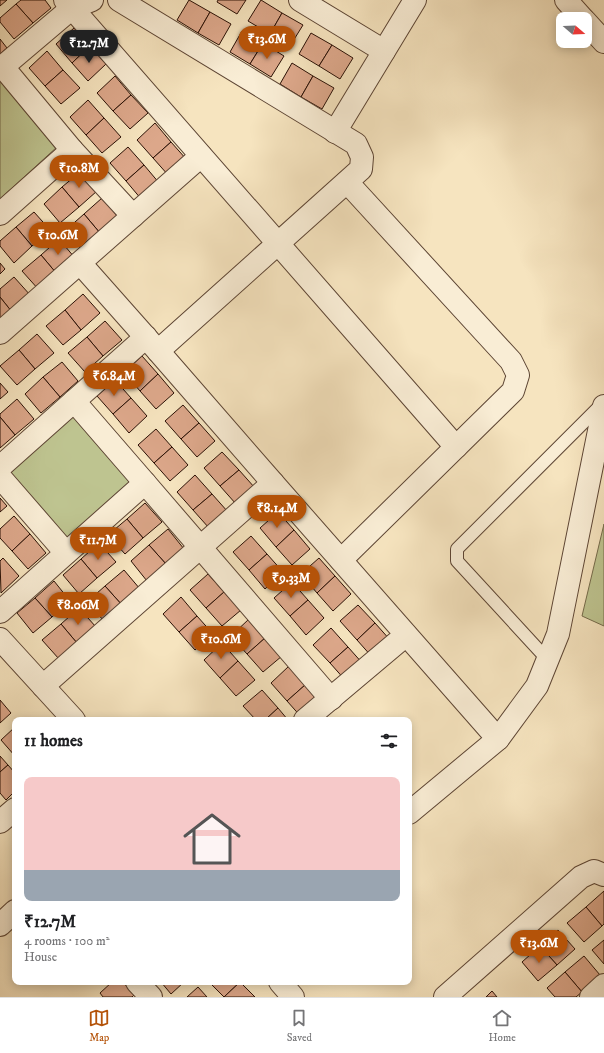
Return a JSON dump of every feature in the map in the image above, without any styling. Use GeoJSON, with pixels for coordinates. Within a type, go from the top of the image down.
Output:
{"type":"FeatureCollection","features":[{"type":"Feature","properties":{"kind":"street"},"geometry":{"type":"LineString","coordinates":[[92,0],[68,4],[2,68],[72,150],[133,216]]}},
{"type":"Feature","properties":{"kind":"street"},"geometry":{"type":"LineString","coordinates":[[0,467],[74,401],[152,344],[278,244],[361,169],[362,157],[356,144],[119,0]]}},
{"type":"Feature","properties":{"kind":"street"},"geometry":{"type":"LineString","coordinates":[[300,0],[384,51]]}},
{"type":"Feature","properties":{"kind":"street"},"geometry":{"type":"LineString","coordinates":[[335,132],[415,0]]}},
{"type":"Feature","properties":{"kind":"street"},"geometry":{"type":"LineString","coordinates":[[566,0],[577,12]]}},
{"type":"Feature","properties":{"kind":"street"},"geometry":{"type":"LineString","coordinates":[[68,4],[456,447]]}},
{"type":"Feature","properties":{"kind":"street"},"geometry":{"type":"LineString","coordinates":[[592,29],[604,42]]}},
{"type":"Feature","properties":{"kind":"street"},"geometry":{"type":"LineString","coordinates":[[0,214],[72,150]]}},
{"type":"Feature","properties":{"kind":"street"},"geometry":{"type":"LineString","coordinates":[[0,333],[201,156]]}},
{"type":"Feature","properties":{"kind":"street"},"geometry":{"type":"LineString","coordinates":[[341,560],[513,391],[518,375],[511,361],[346,182]]}},
{"type":"Feature","properties":{"kind":"street"},"geometry":{"type":"LineString","coordinates":[[80,262],[498,739]]}},
{"type":"Feature","properties":{"kind":"street"},"geometry":{"type":"LineString","coordinates":[[74,401],[331,699]]}},
{"type":"Feature","properties":{"kind":"street"},"geometry":{"type":"LineString","coordinates":[[412,811],[498,739],[537,686],[558,634],[604,406]]}},
{"type":"Feature","properties":{"kind":"street"},"geometry":{"type":"LineString","coordinates":[[0,478],[66,553]]}},
{"type":"Feature","properties":{"kind":"street"},"geometry":{"type":"LineString","coordinates":[[0,612],[146,483]]}},
{"type":"Feature","properties":{"kind":"street"},"geometry":{"type":"LineString","coordinates":[[43,686],[273,483]]}},
{"type":"Feature","properties":{"kind":"street"},"geometry":{"type":"LineString","coordinates":[[309,717],[406,635]]}},
{"type":"Feature","properties":{"kind":"street"},"geometry":{"type":"LineString","coordinates":[[0,639],[71,717]]}},
{"type":"Feature","properties":{"kind":"street"},"geometry":{"type":"LineString","coordinates":[[445,997],[581,877],[594,871],[604,875]]}},
{"type":"Feature","properties":{"kind":"street"},"geometry":{"type":"LineString","coordinates":[[141,985],[151,997]]}},
{"type":"Feature","properties":{"kind":"street"},"geometry":{"type":"LineString","coordinates":[[591,997],[604,985]]}},
{"type":"Feature","properties":{"kind":"lane"},"geometry":{"type":"LineString","coordinates":[[547,659],[457,561],[457,549],[604,401]]}},
{"type":"Feature","properties":{"kind":"green space"},"geometry":{"type":"Polygon","coordinates":[[[0,81],[58,146],[0,199],[0,81]]]}},
{"type":"Feature","properties":{"kind":"green space"},"geometry":{"type":"Polygon","coordinates":[[[73,414],[132,480],[66,539],[7,473],[73,414]]]}},
{"type":"Feature","properties":{"kind":"green space"},"geometry":{"type":"Polygon","coordinates":[[[604,524],[604,626],[582,616],[604,524]]]}},
{"type":"Feature","properties":{"kind":"building"},"geometry":{"type":"Polygon","coordinates":[[[0,0],[7,0],[0,6],[0,0]]]}},
{"type":"Feature","properties":{"kind":"building"},"geometry":{"type":"Polygon","coordinates":[[[21,0],[45,0],[51,8],[33,23],[16,4],[21,0]]]}},
{"type":"Feature","properties":{"kind":"building"},"geometry":{"type":"Polygon","coordinates":[[[189,0],[210,12],[198,33],[177,20],[189,0]]]}},
{"type":"Feature","properties":{"kind":"building"},"geometry":{"type":"Polygon","coordinates":[[[218,0],[246,0],[237,14],[217,2],[218,0]]]}},
{"type":"Feature","properties":{"kind":"building"},"geometry":{"type":"Polygon","coordinates":[[[261,0],[282,13],[270,34],[248,21],[261,0]]]}},
{"type":"Feature","properties":{"kind":"building"},"geometry":{"type":"Polygon","coordinates":[[[16,4],[33,23],[14,39],[0,22],[0,18],[16,4]]]}},
{"type":"Feature","properties":{"kind":"building"},"geometry":{"type":"Polygon","coordinates":[[[210,12],[231,24],[219,45],[198,33],[210,12]]]}},
{"type":"Feature","properties":{"kind":"building"},"geometry":{"type":"Polygon","coordinates":[[[282,13],[303,25],[290,46],[270,34],[282,13]]]}},
{"type":"Feature","properties":{"kind":"building"},"geometry":{"type":"Polygon","coordinates":[[[74,28],[90,46],[72,63],[56,44],[74,28]]]}},
{"type":"Feature","properties":{"kind":"building"},"geometry":{"type":"Polygon","coordinates":[[[242,31],[263,43],[250,64],[230,52],[242,31]]]}},
{"type":"Feature","properties":{"kind":"building"},"geometry":{"type":"Polygon","coordinates":[[[311,33],[332,45],[319,66],[299,54],[311,33]]]}},
{"type":"Feature","properties":{"kind":"building"},"geometry":{"type":"Polygon","coordinates":[[[0,39],[7,48],[0,54],[0,39]]]}},
{"type":"Feature","properties":{"kind":"building"},"geometry":{"type":"Polygon","coordinates":[[[263,43],[284,56],[271,77],[250,64],[263,43]]]}},
{"type":"Feature","properties":{"kind":"building"},"geometry":{"type":"Polygon","coordinates":[[[332,45],[353,58],[340,79],[319,66],[332,45]]]}},
{"type":"Feature","properties":{"kind":"building"},"geometry":{"type":"Polygon","coordinates":[[[90,46],[106,64],[88,81],[72,63],[90,46]]]}},
{"type":"Feature","properties":{"kind":"building"},"geometry":{"type":"Polygon","coordinates":[[[47,51],[63,70],[45,86],[29,68],[47,51]]]}},
{"type":"Feature","properties":{"kind":"building"},"geometry":{"type":"Polygon","coordinates":[[[292,63],[313,76],[301,97],[280,84],[292,63]]]}},
{"type":"Feature","properties":{"kind":"building"},"geometry":{"type":"Polygon","coordinates":[[[63,70],[80,88],[61,104],[45,86],[63,70]]]}},
{"type":"Feature","properties":{"kind":"building"},"geometry":{"type":"Polygon","coordinates":[[[115,76],[131,95],[113,111],[97,93],[115,76]]]}},
{"type":"Feature","properties":{"kind":"building"},"geometry":{"type":"Polygon","coordinates":[[[313,76],[334,88],[322,109],[301,97],[313,76]]]}},
{"type":"Feature","properties":{"kind":"building"},"geometry":{"type":"Polygon","coordinates":[[[131,95],[148,113],[130,129],[113,111],[131,95]]]}},
{"type":"Feature","properties":{"kind":"building"},"geometry":{"type":"Polygon","coordinates":[[[88,100],[104,118],[86,135],[70,117],[88,100]]]}},
{"type":"Feature","properties":{"kind":"building"},"geometry":{"type":"Polygon","coordinates":[[[104,118],[121,137],[102,153],[86,135],[104,118]]]}},
{"type":"Feature","properties":{"kind":"building"},"geometry":{"type":"Polygon","coordinates":[[[155,123],[171,142],[153,158],[137,140],[155,123]]]}},
{"type":"Feature","properties":{"kind":"building"},"geometry":{"type":"Polygon","coordinates":[[[171,142],[187,160],[169,176],[153,158],[171,142]]]}},
{"type":"Feature","properties":{"kind":"building"},"geometry":{"type":"Polygon","coordinates":[[[128,147],[144,165],[126,181],[110,163],[128,147]]]}},
{"type":"Feature","properties":{"kind":"building"},"geometry":{"type":"Polygon","coordinates":[[[144,165],[160,184],[142,200],[126,181],[144,165]]]}},
{"type":"Feature","properties":{"kind":"building"},"geometry":{"type":"Polygon","coordinates":[[[80,172],[97,191],[79,207],[62,187],[80,172]]]}},
{"type":"Feature","properties":{"kind":"building"},"geometry":{"type":"Polygon","coordinates":[[[62,187],[79,207],[60,223],[44,204],[62,187]]]}},
{"type":"Feature","properties":{"kind":"building"},"geometry":{"type":"Polygon","coordinates":[[[102,198],[119,218],[100,233],[84,214],[102,198]]]}},
{"type":"Feature","properties":{"kind":"building"},"geometry":{"type":"Polygon","coordinates":[[[34,212],[51,231],[32,246],[16,227],[34,212]]]}},
{"type":"Feature","properties":{"kind":"building"},"geometry":{"type":"Polygon","coordinates":[[[84,214],[100,233],[82,250],[66,230],[84,214]]]}},
{"type":"Feature","properties":{"kind":"building"},"geometry":{"type":"Polygon","coordinates":[[[16,227],[32,246],[14,263],[0,246],[0,241],[16,227]]]}},
{"type":"Feature","properties":{"kind":"building"},"geometry":{"type":"Polygon","coordinates":[[[59,239],[75,258],[57,274],[41,255],[59,239]]]}},
{"type":"Feature","properties":{"kind":"building"},"geometry":{"type":"Polygon","coordinates":[[[41,255],[57,274],[39,290],[22,271],[41,255]]]}},
{"type":"Feature","properties":{"kind":"building"},"geometry":{"type":"Polygon","coordinates":[[[0,263],[5,269],[0,274],[0,263]]]}},
{"type":"Feature","properties":{"kind":"building"},"geometry":{"type":"Polygon","coordinates":[[[14,277],[31,296],[12,312],[0,297],[0,289],[14,277]]]}},
{"type":"Feature","properties":{"kind":"building"},"geometry":{"type":"Polygon","coordinates":[[[83,294],[100,313],[81,330],[65,310],[83,294]]]}},
{"type":"Feature","properties":{"kind":"building"},"geometry":{"type":"Polygon","coordinates":[[[0,297],[12,312],[0,323],[0,297]]]}},
{"type":"Feature","properties":{"kind":"building"},"geometry":{"type":"Polygon","coordinates":[[[65,310],[81,330],[63,345],[46,326],[65,310]]]}},
{"type":"Feature","properties":{"kind":"building"},"geometry":{"type":"Polygon","coordinates":[[[105,321],[122,340],[103,356],[87,337],[105,321]]]}},
{"type":"Feature","properties":{"kind":"building"},"geometry":{"type":"Polygon","coordinates":[[[37,334],[54,353],[35,369],[19,350],[37,334]]]}},
{"type":"Feature","properties":{"kind":"building"},"geometry":{"type":"Polygon","coordinates":[[[87,337],[103,356],[85,372],[68,353],[87,337]]]}},
{"type":"Feature","properties":{"kind":"building"},"geometry":{"type":"Polygon","coordinates":[[[19,350],[35,369],[17,385],[0,366],[19,350]]]}},
{"type":"Feature","properties":{"kind":"building"},"geometry":{"type":"Polygon","coordinates":[[[142,356],[158,374],[140,391],[124,372],[142,356]]]}},
{"type":"Feature","properties":{"kind":"building"},"geometry":{"type":"Polygon","coordinates":[[[62,362],[78,381],[60,397],[43,377],[62,362]]]}},
{"type":"Feature","properties":{"kind":"building"},"geometry":{"type":"Polygon","coordinates":[[[158,374],[174,393],[156,409],[140,391],[158,374]]]}},
{"type":"Feature","properties":{"kind":"building"},"geometry":{"type":"Polygon","coordinates":[[[43,377],[60,397],[41,413],[25,394],[43,377]]]}},
{"type":"Feature","properties":{"kind":"building"},"geometry":{"type":"Polygon","coordinates":[[[115,380],[131,398],[113,414],[97,396],[115,380]]]}},
{"type":"Feature","properties":{"kind":"building"},"geometry":{"type":"Polygon","coordinates":[[[0,383],[8,392],[0,399],[0,383]]]}},
{"type":"Feature","properties":{"kind":"building"},"geometry":{"type":"Polygon","coordinates":[[[131,398],[147,416],[129,433],[113,414],[131,398]]]}},
{"type":"Feature","properties":{"kind":"building"},"geometry":{"type":"Polygon","coordinates":[[[17,399],[34,419],[15,435],[0,417],[0,414],[17,399]]]}},
{"type":"Feature","properties":{"kind":"building"},"geometry":{"type":"Polygon","coordinates":[[[183,405],[199,423],[181,439],[165,421],[183,405]]]}},
{"type":"Feature","properties":{"kind":"building"},"geometry":{"type":"Polygon","coordinates":[[[0,417],[15,435],[0,448],[0,417]]]}},
{"type":"Feature","properties":{"kind":"building"},"geometry":{"type":"Polygon","coordinates":[[[199,423],[215,441],[197,457],[181,439],[199,423]]]}},
{"type":"Feature","properties":{"kind":"building"},"geometry":{"type":"Polygon","coordinates":[[[156,429],[172,447],[154,463],[138,445],[156,429]]]}},
{"type":"Feature","properties":{"kind":"building"},"geometry":{"type":"Polygon","coordinates":[[[172,447],[188,465],[170,481],[154,463],[172,447]]]}},
{"type":"Feature","properties":{"kind":"building"},"geometry":{"type":"Polygon","coordinates":[[[222,452],[239,470],[220,486],[204,468],[222,452]]]}},
{"type":"Feature","properties":{"kind":"building"},"geometry":{"type":"Polygon","coordinates":[[[239,470],[255,488],[236,504],[220,486],[239,470]]]}},
{"type":"Feature","properties":{"kind":"building"},"geometry":{"type":"Polygon","coordinates":[[[195,475],[212,494],[193,510],[177,492],[195,475]]]}},
{"type":"Feature","properties":{"kind":"building"},"geometry":{"type":"Polygon","coordinates":[[[212,494],[228,512],[209,528],[193,510],[212,494]]]}},
{"type":"Feature","properties":{"kind":"building"},"geometry":{"type":"Polygon","coordinates":[[[0,498],[7,506],[0,512],[0,498]]]}},
{"type":"Feature","properties":{"kind":"building"},"geometry":{"type":"Polygon","coordinates":[[[145,503],[162,522],[143,538],[127,519],[145,503]]]}},
{"type":"Feature","properties":{"kind":"building"},"geometry":{"type":"Polygon","coordinates":[[[278,512],[294,530],[276,547],[260,528],[278,512]]]}},
{"type":"Feature","properties":{"kind":"building"},"geometry":{"type":"Polygon","coordinates":[[[14,516],[30,534],[12,551],[0,538],[0,529],[14,516]]]}},
{"type":"Feature","properties":{"kind":"building"},"geometry":{"type":"Polygon","coordinates":[[[127,519],[143,538],[125,554],[108,535],[127,519]]]}},
{"type":"Feature","properties":{"kind":"building"},"geometry":{"type":"Polygon","coordinates":[[[168,529],[184,549],[166,564],[149,545],[168,529]]]}},
{"type":"Feature","properties":{"kind":"building"},"geometry":{"type":"Polygon","coordinates":[[[294,530],[310,549],[292,565],[276,547],[294,530]]]}},
{"type":"Feature","properties":{"kind":"building"},"geometry":{"type":"Polygon","coordinates":[[[30,534],[46,553],[28,569],[12,551],[30,534]]]}},
{"type":"Feature","properties":{"kind":"building"},"geometry":{"type":"Polygon","coordinates":[[[251,536],[267,554],[249,570],[233,552],[251,536]]]}},
{"type":"Feature","properties":{"kind":"building"},"geometry":{"type":"Polygon","coordinates":[[[99,543],[116,562],[97,578],[81,559],[99,543]]]}},
{"type":"Feature","properties":{"kind":"building"},"geometry":{"type":"Polygon","coordinates":[[[149,545],[166,564],[147,581],[131,561],[149,545]]]}},
{"type":"Feature","properties":{"kind":"building"},"geometry":{"type":"Polygon","coordinates":[[[267,554],[283,572],[265,589],[249,570],[267,554]]]}},
{"type":"Feature","properties":{"kind":"building"},"geometry":{"type":"Polygon","coordinates":[[[3,558],[19,576],[1,593],[0,561],[3,558]]]}},
{"type":"Feature","properties":{"kind":"building"},"geometry":{"type":"Polygon","coordinates":[[[319,558],[335,576],[317,593],[301,574],[319,558]]]}},
{"type":"Feature","properties":{"kind":"building"},"geometry":{"type":"Polygon","coordinates":[[[81,559],[97,578],[79,594],[63,575],[81,559]]]}},
{"type":"Feature","properties":{"kind":"building"},"geometry":{"type":"Polygon","coordinates":[[[124,570],[140,589],[122,605],[105,586],[124,570]]]}},
{"type":"Feature","properties":{"kind":"building"},"geometry":{"type":"Polygon","coordinates":[[[208,574],[224,592],[206,608],[190,590],[208,574]]]}},
{"type":"Feature","properties":{"kind":"building"},"geometry":{"type":"Polygon","coordinates":[[[335,576],[351,594],[333,611],[317,593],[335,576]]]}},
{"type":"Feature","properties":{"kind":"building"},"geometry":{"type":"Polygon","coordinates":[[[54,581],[70,601],[52,617],[35,598],[54,581]]]}},
{"type":"Feature","properties":{"kind":"building"},"geometry":{"type":"Polygon","coordinates":[[[292,582],[308,600],[290,616],[274,598],[292,582]]]}},
{"type":"Feature","properties":{"kind":"building"},"geometry":{"type":"Polygon","coordinates":[[[105,586],[122,605],[104,621],[87,602],[105,586]]]}},
{"type":"Feature","properties":{"kind":"building"},"geometry":{"type":"Polygon","coordinates":[[[224,592],[241,610],[222,626],[206,608],[224,592]]]}},
{"type":"Feature","properties":{"kind":"building"},"geometry":{"type":"Polygon","coordinates":[[[181,597],[197,616],[179,632],[163,614],[181,597]]]}},
{"type":"Feature","properties":{"kind":"building"},"geometry":{"type":"Polygon","coordinates":[[[35,598],[52,617],[33,633],[17,613],[35,598]]]}},
{"type":"Feature","properties":{"kind":"building"},"geometry":{"type":"Polygon","coordinates":[[[308,600],[324,618],[306,635],[290,616],[308,600]]]}},
{"type":"Feature","properties":{"kind":"building"},"geometry":{"type":"Polygon","coordinates":[[[358,605],[375,623],[357,640],[340,621],[358,605]]]}},
{"type":"Feature","properties":{"kind":"building"},"geometry":{"type":"Polygon","coordinates":[[[79,608],[96,627],[77,643],[61,624],[79,608]]]}},
{"type":"Feature","properties":{"kind":"building"},"geometry":{"type":"Polygon","coordinates":[[[197,616],[213,634],[195,650],[179,632],[197,616]]]}},
{"type":"Feature","properties":{"kind":"building"},"geometry":{"type":"Polygon","coordinates":[[[249,619],[265,638],[247,654],[231,636],[249,619]]]}},
{"type":"Feature","properties":{"kind":"building"},"geometry":{"type":"Polygon","coordinates":[[[375,623],[391,641],[373,658],[357,640],[375,623]]]}},
{"type":"Feature","properties":{"kind":"building"},"geometry":{"type":"Polygon","coordinates":[[[61,624],[77,643],[59,659],[42,640],[61,624]]]}},
{"type":"Feature","properties":{"kind":"building"},"geometry":{"type":"Polygon","coordinates":[[[331,628],[348,647],[330,663],[313,645],[331,628]]]}},
{"type":"Feature","properties":{"kind":"building"},"geometry":{"type":"Polygon","coordinates":[[[265,638],[282,656],[263,672],[247,654],[265,638]]]}},
{"type":"Feature","properties":{"kind":"building"},"geometry":{"type":"Polygon","coordinates":[[[222,643],[238,661],[220,678],[204,660],[222,643]]]}},
{"type":"Feature","properties":{"kind":"building"},"geometry":{"type":"Polygon","coordinates":[[[348,647],[364,665],[346,681],[330,663],[348,647]]]}},
{"type":"Feature","properties":{"kind":"building"},"geometry":{"type":"Polygon","coordinates":[[[238,661],[255,680],[236,696],[220,678],[238,661]]]}},
{"type":"Feature","properties":{"kind":"building"},"geometry":{"type":"Polygon","coordinates":[[[289,666],[305,685],[287,701],[271,683],[289,666]]]}},
{"type":"Feature","properties":{"kind":"building"},"geometry":{"type":"Polygon","coordinates":[[[305,685],[321,703],[305,717],[301,717],[287,701],[305,685]]]}},
{"type":"Feature","properties":{"kind":"building"},"geometry":{"type":"Polygon","coordinates":[[[262,690],[278,708],[268,717],[253,717],[243,706],[262,690]]]}},
{"type":"Feature","properties":{"kind":"building"},"geometry":{"type":"Polygon","coordinates":[[[0,700],[11,713],[0,723],[0,700]]]}},
{"type":"Feature","properties":{"kind":"building"},"geometry":{"type":"Polygon","coordinates":[[[278,708],[286,717],[268,717],[278,708]]]}},
{"type":"Feature","properties":{"kind":"building"},"geometry":{"type":"Polygon","coordinates":[[[12,730],[12,753],[1,740],[12,730]]]}},
{"type":"Feature","properties":{"kind":"building"},"geometry":{"type":"Polygon","coordinates":[[[0,756],[8,765],[0,772],[0,756]]]}},
{"type":"Feature","properties":{"kind":"building"},"geometry":{"type":"Polygon","coordinates":[[[8,765],[12,770],[12,794],[6,800],[0,793],[0,772],[8,765]]]}},
{"type":"Feature","properties":{"kind":"building"},"geometry":{"type":"Polygon","coordinates":[[[604,891],[604,924],[602,926],[586,907],[604,891]]]}},
{"type":"Feature","properties":{"kind":"building"},"geometry":{"type":"Polygon","coordinates":[[[586,907],[602,926],[584,942],[567,923],[586,907]]]}},
{"type":"Feature","properties":{"kind":"building"},"geometry":{"type":"Polygon","coordinates":[[[558,930],[575,949],[557,965],[540,946],[558,930]]]}},
{"type":"Feature","properties":{"kind":"building"},"geometry":{"type":"Polygon","coordinates":[[[604,940],[604,964],[592,950],[604,940]]]}},
{"type":"Feature","properties":{"kind":"building"},"geometry":{"type":"Polygon","coordinates":[[[540,946],[557,965],[538,981],[522,962],[540,946]]]}},
{"type":"Feature","properties":{"kind":"building"},"geometry":{"type":"Polygon","coordinates":[[[584,956],[600,975],[582,992],[565,972],[584,956]]]}},
{"type":"Feature","properties":{"kind":"building"},"geometry":{"type":"Polygon","coordinates":[[[565,972],[582,992],[576,997],[555,997],[547,988],[565,972]]]}},
{"type":"Feature","properties":{"kind":"building"},"geometry":{"type":"Polygon","coordinates":[[[109,985],[126,985],[134,995],[132,997],[103,997],[100,993],[109,985]]]}},
{"type":"Feature","properties":{"kind":"building"},"geometry":{"type":"Polygon","coordinates":[[[164,985],[181,985],[171,994],[164,985]]]}},
{"type":"Feature","properties":{"kind":"building"},"geometry":{"type":"Polygon","coordinates":[[[212,985],[237,985],[224,997],[212,985]]]}},
{"type":"Feature","properties":{"kind":"building"},"geometry":{"type":"Polygon","coordinates":[[[237,985],[243,985],[255,997],[224,997],[237,985]]]}},
{"type":"Feature","properties":{"kind":"building"},"geometry":{"type":"Polygon","coordinates":[[[198,987],[207,997],[187,997],[198,987]]]}},
{"type":"Feature","properties":{"kind":"building"},"geometry":{"type":"Polygon","coordinates":[[[492,991],[497,997],[486,997],[492,991]]]}}]}
